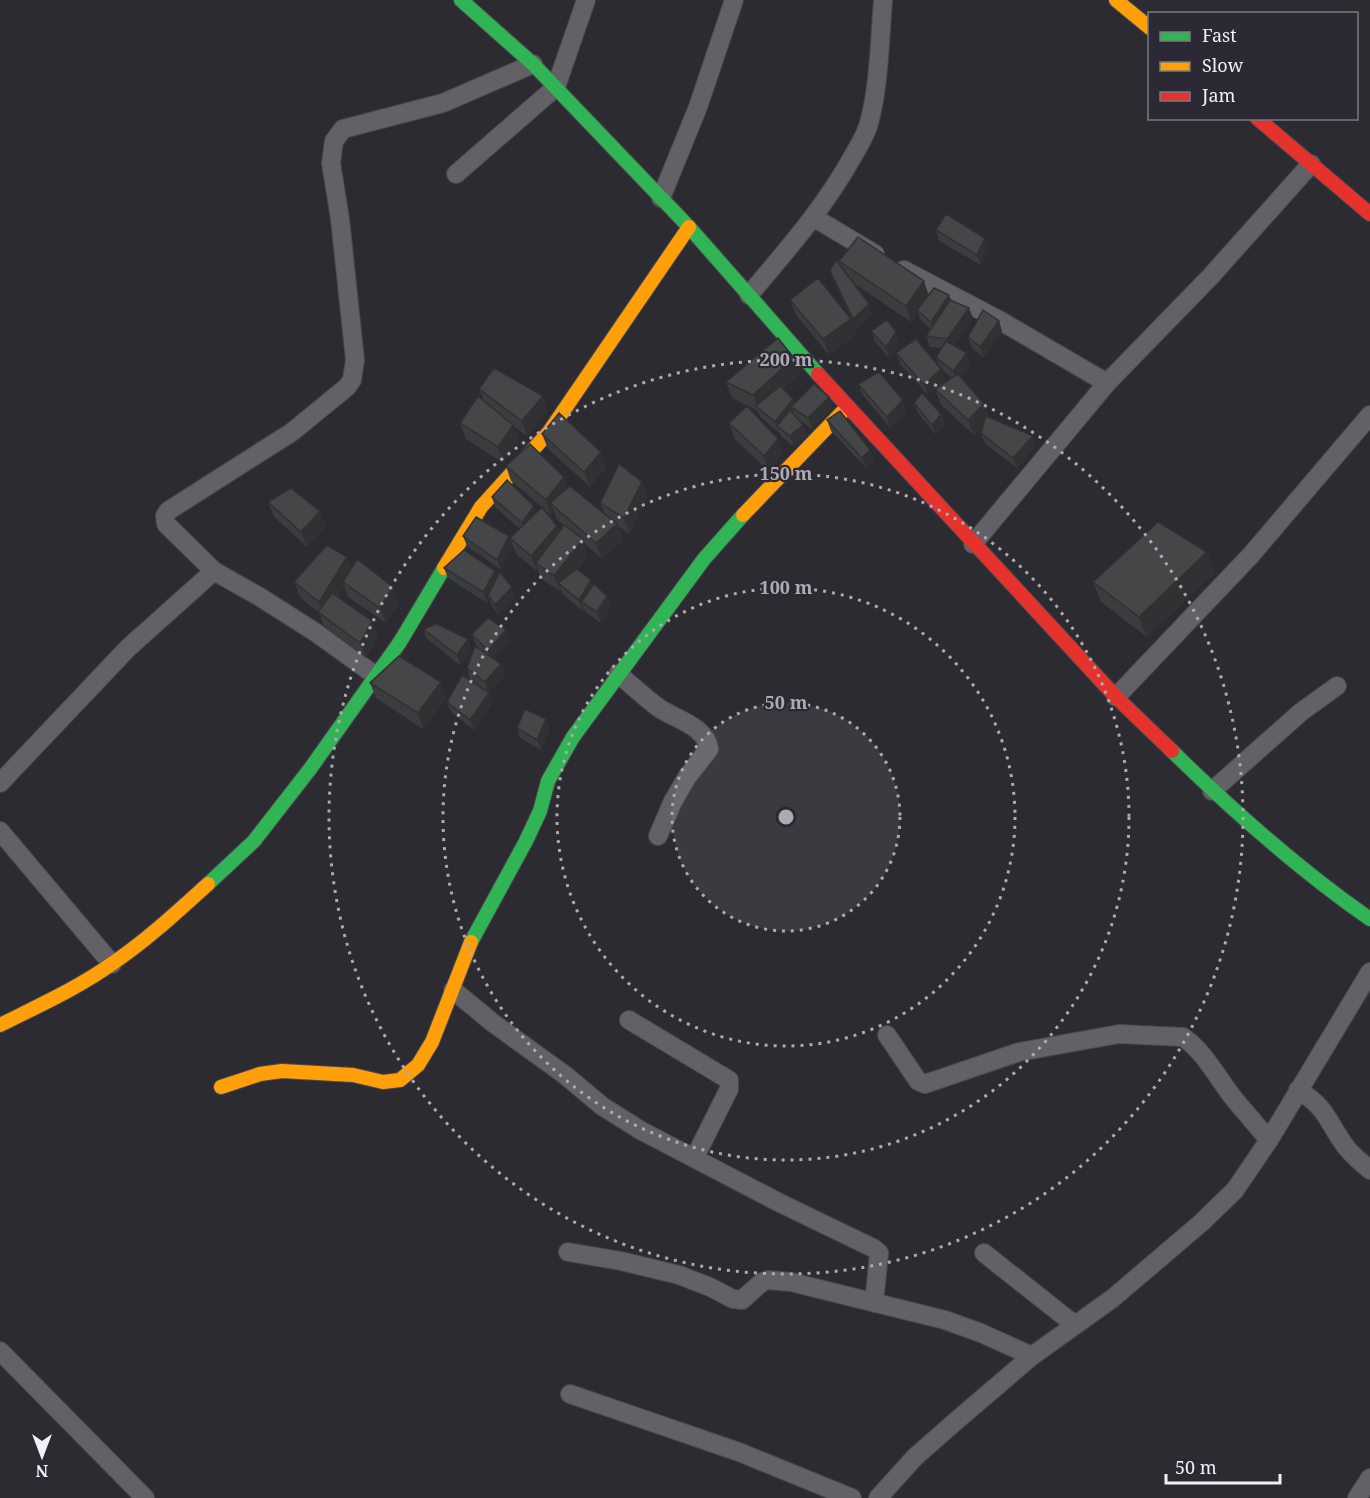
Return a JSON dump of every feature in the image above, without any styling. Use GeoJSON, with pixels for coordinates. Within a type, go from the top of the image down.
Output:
{"type":"FeatureCollection","features":[{"type":"Feature","properties":{"kind":"street"},"geometry":{"type":"LineString","coordinates":[[461,0],[533,64],[689,227],[847,407],[1116,697],[1212,791],[1338,897],[1370,920]]}},
{"type":"Feature","properties":{"kind":"street"},"geometry":{"type":"LineString","coordinates":[[456,174],[556,87],[586,0]]}},
{"type":"Feature","properties":{"kind":"street"},"geometry":{"type":"LineString","coordinates":[[661,198],[698,107],[734,0]]}},
{"type":"Feature","properties":{"kind":"street"},"geometry":{"type":"LineString","coordinates":[[749,295],[813,217],[847,166],[869,123],[874,98],[884,0]]}},
{"type":"Feature","properties":{"kind":"street"},"geometry":{"type":"LineString","coordinates":[[1116,0],[1148,27]]}},
{"type":"Feature","properties":{"kind":"street"},"geometry":{"type":"LineString","coordinates":[[376,676],[306,626],[214,571],[166,524],[165,516],[166,513],[292,432],[347,387],[352,380],[355,360],[331,163],[334,141],[339,133],[343,129],[443,103],[533,64]]}},
{"type":"Feature","properties":{"kind":"street"},"geometry":{"type":"LineString","coordinates":[[1259,120],[1370,214]]}},
{"type":"Feature","properties":{"kind":"street"},"geometry":{"type":"LineString","coordinates":[[973,544],[1107,383],[1210,277],[1311,164]]}},
{"type":"Feature","properties":{"kind":"street"},"geometry":{"type":"LineString","coordinates":[[813,217],[1107,383]]}},
{"type":"Feature","properties":{"kind":"street"},"geometry":{"type":"LineString","coordinates":[[0,1025],[72,988],[112,964],[149,936],[254,841],[310,769],[416,618],[481,507],[549,432],[689,227]]}},
{"type":"Feature","properties":{"kind":"street"},"geometry":{"type":"LineString","coordinates":[[221,1087],[260,1074],[282,1071],[353,1075],[383,1082],[400,1080],[418,1065],[432,1042],[469,946],[540,811],[548,781],[573,737],[704,559],[764,491],[847,407]]}},
{"type":"Feature","properties":{"kind":"street"},"geometry":{"type":"LineString","coordinates":[[1116,697],[1251,555],[1370,415]]}},
{"type":"Feature","properties":{"kind":"street"},"geometry":{"type":"LineString","coordinates":[[0,783],[128,648],[214,571]]}},
{"type":"Feature","properties":{"kind":"street"},"geometry":{"type":"LineString","coordinates":[[618,674],[658,708],[696,729],[708,742],[709,749],[687,777],[673,801],[658,836]]}},
{"type":"Feature","properties":{"kind":"street"},"geometry":{"type":"LineString","coordinates":[[1212,791],[1301,712],[1337,686]]}},
{"type":"Feature","properties":{"kind":"street"},"geometry":{"type":"LineString","coordinates":[[0,831],[112,964]]}},
{"type":"Feature","properties":{"kind":"street"},"geometry":{"type":"LineString","coordinates":[[878,1498],[915,1457],[1032,1356],[1113,1298],[1201,1223],[1235,1190],[1269,1140],[1370,972]]}},
{"type":"Feature","properties":{"kind":"street"},"geometry":{"type":"LineString","coordinates":[[453,990],[602,1106],[640,1130],[778,1202],[873,1248],[879,1253],[874,1303]]}},
{"type":"Feature","properties":{"kind":"street"},"geometry":{"type":"LineString","coordinates":[[629,1020],[729,1080],[729,1089],[695,1157]]}},
{"type":"Feature","properties":{"kind":"street"},"geometry":{"type":"LineString","coordinates":[[887,1035],[918,1081],[925,1084],[1019,1052],[1119,1034],[1182,1037],[1190,1042],[1269,1140]]}},
{"type":"Feature","properties":{"kind":"street"},"geometry":{"type":"LineString","coordinates":[[1298,1090],[1320,1106],[1344,1145],[1370,1170]]}},
{"type":"Feature","properties":{"kind":"street"},"geometry":{"type":"LineString","coordinates":[[568,1252],[621,1261],[679,1275],[733,1299],[742,1300],[762,1282],[768,1280],[791,1282],[910,1310],[954,1323],[1032,1356]]}},
{"type":"Feature","properties":{"kind":"street"},"geometry":{"type":"LineString","coordinates":[[984,1253],[1075,1325]]}},
{"type":"Feature","properties":{"kind":"street"},"geometry":{"type":"LineString","coordinates":[[0,1351],[145,1498]]}},
{"type":"Feature","properties":{"kind":"street"},"geometry":{"type":"LineString","coordinates":[[570,1394],[739,1452],[852,1498]]}},
{"type":"Feature","properties":{"kind":"street"},"geometry":{"type":"LineString","coordinates":[[1357,1498],[1370,1478]]}},
{"type":"Feature","properties":{"kind":"building"},"geometry":{"type":"Polygon","coordinates":[[[946,214],[985,238],[977,255],[936,230],[946,214]]]}},
{"type":"Feature","properties":{"kind":"building"},"geometry":{"type":"Polygon","coordinates":[[[858,237],[924,281],[906,306],[839,261],[858,237]]]}},
{"type":"Feature","properties":{"kind":"building"},"geometry":{"type":"Polygon","coordinates":[[[836,260],[869,304],[853,319],[830,271],[836,260]]]}},
{"type":"Feature","properties":{"kind":"building"},"geometry":{"type":"Polygon","coordinates":[[[818,278],[851,319],[823,339],[790,300],[818,278]]]}},
{"type":"Feature","properties":{"kind":"building"},"geometry":{"type":"Polygon","coordinates":[[[934,288],[949,295],[931,322],[917,310],[934,288]]]}},
{"type":"Feature","properties":{"kind":"building"},"geometry":{"type":"Polygon","coordinates":[[[950,300],[969,308],[947,339],[926,336],[950,300]]]}},
{"type":"Feature","properties":{"kind":"building"},"geometry":{"type":"Polygon","coordinates":[[[983,310],[999,321],[980,347],[968,337],[983,310]]]}},
{"type":"Feature","properties":{"kind":"building"},"geometry":{"type":"Polygon","coordinates":[[[887,320],[896,332],[886,347],[871,331],[887,320]]]}},
{"type":"Feature","properties":{"kind":"building"},"geometry":{"type":"Polygon","coordinates":[[[778,338],[794,358],[753,395],[726,382],[778,338]]]}},
{"type":"Feature","properties":{"kind":"building"},"geometry":{"type":"Polygon","coordinates":[[[916,339],[941,369],[924,385],[896,353],[916,339]]]}},
{"type":"Feature","properties":{"kind":"building"},"geometry":{"type":"Polygon","coordinates":[[[946,341],[967,353],[953,371],[936,357],[946,341]]]}},
{"type":"Feature","properties":{"kind":"building"},"geometry":{"type":"Polygon","coordinates":[[[494,368],[543,396],[522,421],[479,389],[494,368]]]}},
{"type":"Feature","properties":{"kind":"building"},"geometry":{"type":"Polygon","coordinates":[[[879,372],[903,400],[887,417],[858,384],[879,372]]]}},
{"type":"Feature","properties":{"kind":"building"},"geometry":{"type":"Polygon","coordinates":[[[958,374],[984,404],[968,420],[935,389],[958,374]]]}},
{"type":"Feature","properties":{"kind":"building"},"geometry":{"type":"Polygon","coordinates":[[[814,384],[829,397],[808,418],[791,407],[814,384]]]}},
{"type":"Feature","properties":{"kind":"building"},"geometry":{"type":"Polygon","coordinates":[[[780,386],[793,399],[775,422],[756,406],[780,386]]]}},
{"type":"Feature","properties":{"kind":"building"},"geometry":{"type":"Polygon","coordinates":[[[922,393],[941,414],[932,425],[914,403],[922,393]]]}},
{"type":"Feature","properties":{"kind":"building"},"geometry":{"type":"Polygon","coordinates":[[[478,396],[513,425],[498,447],[460,423],[478,396]]]}},
{"type":"Feature","properties":{"kind":"building"},"geometry":{"type":"Polygon","coordinates":[[[747,406],[778,439],[764,456],[729,423],[747,406]]]}},
{"type":"Feature","properties":{"kind":"building"},"geometry":{"type":"Polygon","coordinates":[[[790,410],[803,425],[790,436],[777,426],[790,410]]]}},
{"type":"Feature","properties":{"kind":"building"},"geometry":{"type":"Polygon","coordinates":[[[840,411],[870,450],[862,458],[827,420],[840,411]]]}},
{"type":"Feature","properties":{"kind":"building"},"geometry":{"type":"Polygon","coordinates":[[[559,413],[601,452],[584,472],[542,434],[559,413]]]}},
{"type":"Feature","properties":{"kind":"building"},"geometry":{"type":"Polygon","coordinates":[[[986,416],[1033,436],[1013,458],[981,433],[986,416]]]}},
{"type":"Feature","properties":{"kind":"building"},"geometry":{"type":"Polygon","coordinates":[[[530,444],[564,477],[546,500],[506,466],[530,444]]]}},
{"type":"Feature","properties":{"kind":"building"},"geometry":{"type":"Polygon","coordinates":[[[619,464],[642,482],[624,518],[600,503],[619,464]]]}},
{"type":"Feature","properties":{"kind":"building"},"geometry":{"type":"Polygon","coordinates":[[[507,480],[534,506],[522,523],[492,497],[507,480]]]}},
{"type":"Feature","properties":{"kind":"building"},"geometry":{"type":"Polygon","coordinates":[[[570,486],[617,524],[596,543],[550,503],[570,486]]]}},
{"type":"Feature","properties":{"kind":"building"},"geometry":{"type":"Polygon","coordinates":[[[291,488],[320,511],[301,532],[268,502],[291,488]]]}},
{"type":"Feature","properties":{"kind":"building"},"geometry":{"type":"Polygon","coordinates":[[[542,507],[557,526],[531,556],[510,538],[542,507]]]}},
{"type":"Feature","properties":{"kind":"building"},"geometry":{"type":"Polygon","coordinates":[[[476,517],[509,536],[497,560],[463,536],[476,517]]]}},
{"type":"Feature","properties":{"kind":"building"},"geometry":{"type":"Polygon","coordinates":[[[1158,522],[1207,552],[1139,617],[1093,582],[1158,522]]]}},
{"type":"Feature","properties":{"kind":"building"},"geometry":{"type":"Polygon","coordinates":[[[564,525],[583,539],[554,576],[536,563],[564,525]]]}},
{"type":"Feature","properties":{"kind":"building"},"geometry":{"type":"Polygon","coordinates":[[[327,545],[347,557],[319,602],[294,582],[327,545]]]}},
{"type":"Feature","properties":{"kind":"building"},"geometry":{"type":"Polygon","coordinates":[[[464,550],[495,571],[483,592],[444,568],[464,550]]]}},
{"type":"Feature","properties":{"kind":"building"},"geometry":{"type":"Polygon","coordinates":[[[357,559],[393,587],[380,608],[343,582],[357,559]]]}},
{"type":"Feature","properties":{"kind":"building"},"geometry":{"type":"Polygon","coordinates":[[[577,569],[591,580],[579,600],[558,583],[577,569]]]}},
{"type":"Feature","properties":{"kind":"building"},"geometry":{"type":"Polygon","coordinates":[[[500,572],[512,587],[495,605],[488,595],[500,572]]]}},
{"type":"Feature","properties":{"kind":"building"},"geometry":{"type":"Polygon","coordinates":[[[594,584],[607,596],[597,612],[581,602],[594,584]]]}},
{"type":"Feature","properties":{"kind":"building"},"geometry":{"type":"Polygon","coordinates":[[[332,593],[372,621],[360,643],[318,612],[332,593]]]}},
{"type":"Feature","properties":{"kind":"building"},"geometry":{"type":"Polygon","coordinates":[[[488,618],[506,630],[488,651],[472,634],[488,618]]]}},
{"type":"Feature","properties":{"kind":"building"},"geometry":{"type":"Polygon","coordinates":[[[437,624],[468,639],[457,655],[423,629],[437,624]]]}},
{"type":"Feature","properties":{"kind":"building"},"geometry":{"type":"Polygon","coordinates":[[[475,646],[501,664],[485,682],[467,668],[475,646]]]}},
{"type":"Feature","properties":{"kind":"building"},"geometry":{"type":"Polygon","coordinates":[[[399,656],[441,682],[418,713],[370,683],[399,656]]]}},
{"type":"Feature","properties":{"kind":"building"},"geometry":{"type":"Polygon","coordinates":[[[462,675],[489,693],[470,720],[447,702],[462,675]]]}},
{"type":"Feature","properties":{"kind":"building"},"geometry":{"type":"Polygon","coordinates":[[[525,709],[546,719],[537,740],[517,728],[525,709]]]}},
{"type":"Feature","properties":{"kind":"traffic: fast"},"geometry":{"type":"LineString","coordinates":[[461,0],[533,64],[689,227],[818,374]]}},
{"type":"Feature","properties":{"kind":"traffic: fast"},"geometry":{"type":"LineString","coordinates":[[471,942],[526,841],[540,811],[548,781],[573,737],[704,559],[743,515]]}},
{"type":"Feature","properties":{"kind":"traffic: fast"},"geometry":{"type":"LineString","coordinates":[[208,884],[254,841],[310,769],[400,642],[444,568]]}},
{"type":"Feature","properties":{"kind":"traffic: fast"},"geometry":{"type":"LineString","coordinates":[[1172,751],[1268,839],[1318,881],[1370,919]]}},
{"type":"Feature","properties":{"kind":"traffic: slow"},"geometry":{"type":"LineString","coordinates":[[1116,0],[1148,26]]}},
{"type":"Feature","properties":{"kind":"traffic: slow"},"geometry":{"type":"LineString","coordinates":[[444,568],[481,507],[549,432],[689,227]]}},
{"type":"Feature","properties":{"kind":"traffic: slow"},"geometry":{"type":"LineString","coordinates":[[743,515],[847,407]]}},
{"type":"Feature","properties":{"kind":"traffic: slow"},"geometry":{"type":"LineString","coordinates":[[0,1025],[100,972],[150,935],[208,884]]}},
{"type":"Feature","properties":{"kind":"traffic: slow"},"geometry":{"type":"LineString","coordinates":[[221,1087],[260,1074],[282,1071],[353,1075],[383,1082],[400,1080],[418,1065],[432,1042],[471,942]]}},
{"type":"Feature","properties":{"kind":"traffic: jam"},"geometry":{"type":"LineString","coordinates":[[1259,120],[1370,214]]}},
{"type":"Feature","properties":{"kind":"traffic: jam"},"geometry":{"type":"LineString","coordinates":[[818,374],[1116,697],[1172,751]]}}]}
